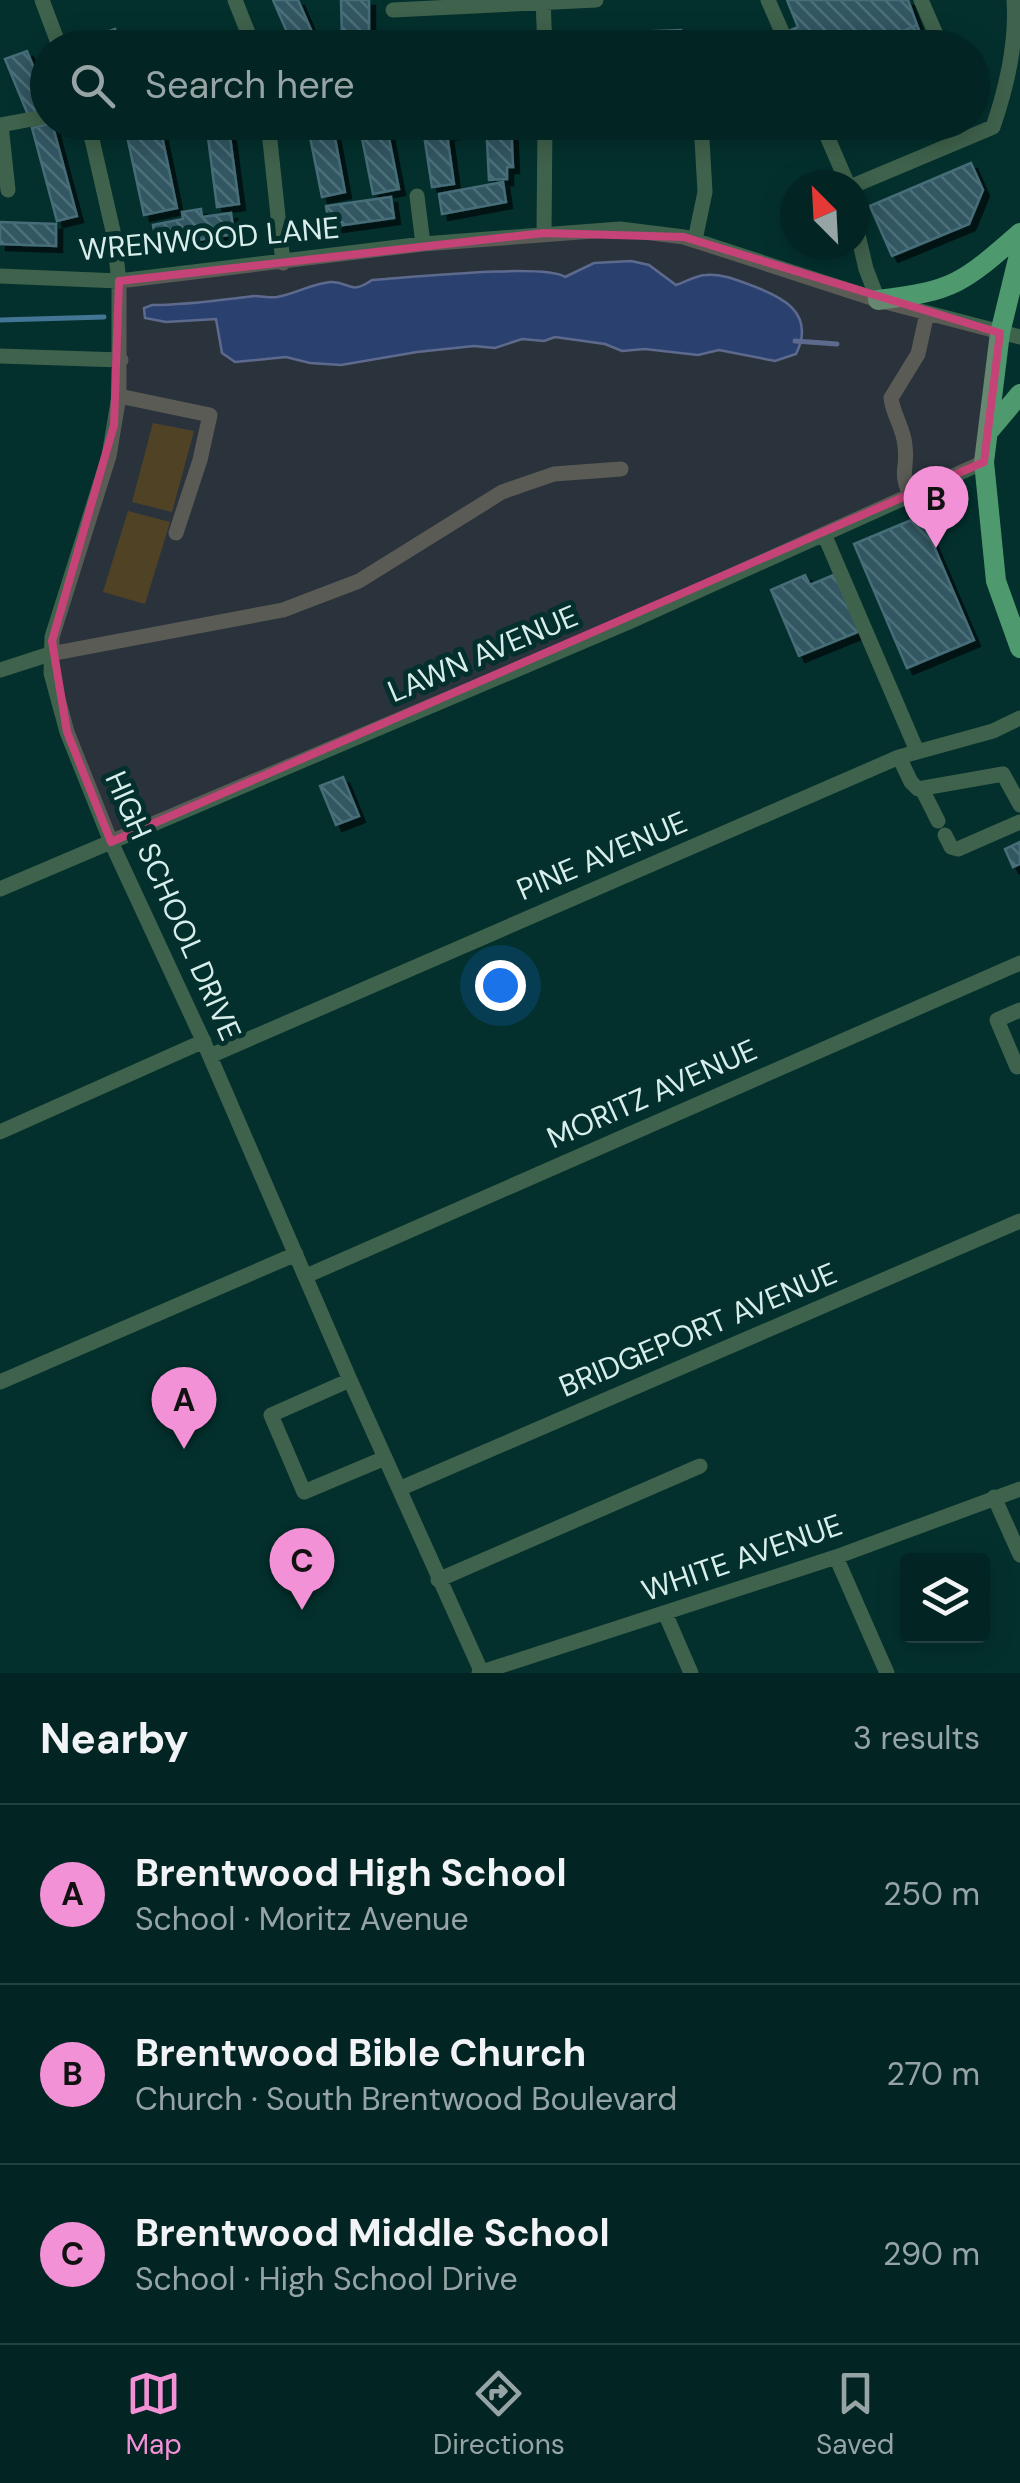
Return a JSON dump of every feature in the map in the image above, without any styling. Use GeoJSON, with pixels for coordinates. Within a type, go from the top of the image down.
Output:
{"type":"FeatureCollection","features":[{"type":"Feature","properties":{"kind":"main road"},"geometry":{"type":"LineString","coordinates":[[878,300],[928,294],[958,282],[976,272],[1020,233]]}},
{"type":"Feature","properties":{"kind":"main road"},"geometry":{"type":"LineString","coordinates":[[1019,257],[1010,335],[984,462],[996,581],[1020,648]]}},
{"type":"Feature","properties":{"kind":"main road"},"geometry":{"type":"LineString","coordinates":[[987,434],[1020,394]]}},
{"type":"Feature","properties":{"kind":"street"},"geometry":{"type":"LineString","coordinates":[[42,0],[53,30]]}},
{"type":"Feature","properties":{"kind":"street"},"geometry":{"type":"LineString","coordinates":[[235,0],[247,30]]}},
{"type":"Feature","properties":{"kind":"street"},"geometry":{"type":"LineString","coordinates":[[394,10],[596,0]]}},
{"type":"Feature","properties":{"kind":"street"},"geometry":{"type":"LineString","coordinates":[[768,0],[780,30]]}},
{"type":"Feature","properties":{"kind":"street"},"geometry":{"type":"LineString","coordinates":[[921,0],[934,30]]}},
{"type":"Feature","properties":{"kind":"street"},"geometry":{"type":"LineString","coordinates":[[990,127],[1007,82],[1014,0]]}},
{"type":"Feature","properties":{"kind":"street"},"geometry":{"type":"LineString","coordinates":[[543,2],[544,30]]}},
{"type":"Feature","properties":{"kind":"street"},"geometry":{"type":"LineString","coordinates":[[8,190],[1,120],[30,118]]}},
{"type":"Feature","properties":{"kind":"street","name":"HIGH SCHOOL DRIVE"},"geometry":{"type":"LineString","coordinates":[[92,140],[113,232],[121,360],[108,456],[52,636],[51,673],[67,732],[111,842],[207,1048],[481,1673]]}},
{"type":"Feature","properties":{"kind":"street"},"geometry":{"type":"LineString","coordinates":[[270,140],[283,264]]}},
{"type":"Feature","properties":{"kind":"street"},"geometry":{"type":"LineString","coordinates":[[544,233],[545,140]]}},
{"type":"Feature","properties":{"kind":"street"},"geometry":{"type":"LineString","coordinates":[[695,240],[705,192],[703,140]]}},
{"type":"Feature","properties":{"kind":"street"},"geometry":{"type":"LineString","coordinates":[[830,140],[845,170]]}},
{"type":"Feature","properties":{"kind":"street"},"geometry":{"type":"LineString","coordinates":[[870,176],[945,140]]}},
{"type":"Feature","properties":{"kind":"street"},"geometry":{"type":"LineString","coordinates":[[416,196],[423,244]]}},
{"type":"Feature","properties":{"kind":"street","name":"WRENWOOD LANE"},"geometry":{"type":"LineString","coordinates":[[0,276],[119,281],[423,244],[620,229],[695,240],[878,300],[1010,335]]}},
{"type":"Feature","properties":{"kind":"street"},"geometry":{"type":"LineString","coordinates":[[864,260],[878,300]]}},
{"type":"Feature","properties":{"kind":"street"},"geometry":{"type":"LineString","coordinates":[[910,495],[902,472],[906,449],[891,398],[918,354],[927,314]]}},
{"type":"Feature","properties":{"kind":"street"},"geometry":{"type":"LineString","coordinates":[[0,356],[121,360]]}},
{"type":"Feature","properties":{"kind":"street"},"geometry":{"type":"LineString","coordinates":[[118,396],[210,415],[176,533]]}},
{"type":"Feature","properties":{"kind":"street","name":"LAWN AVENUE"},"geometry":{"type":"LineString","coordinates":[[0,889],[631,622],[984,462]]}},
{"type":"Feature","properties":{"kind":"street"},"geometry":{"type":"LineString","coordinates":[[0,670],[50,654],[283,610],[359,581],[398,560],[502,492],[554,474],[622,469]]}},
{"type":"Feature","properties":{"kind":"street"},"geometry":{"type":"LineString","coordinates":[[824,534],[917,751]]}},
{"type":"Feature","properties":{"kind":"street","name":"PINE AVENUE"},"geometry":{"type":"LineString","coordinates":[[0,1132],[899,757],[993,731],[1020,718]]}},
{"type":"Feature","properties":{"kind":"street"},"geometry":{"type":"LineString","coordinates":[[899,757],[911,782],[922,789],[951,847],[958,849],[1020,822]]}},
{"type":"Feature","properties":{"kind":"street"},"geometry":{"type":"LineString","coordinates":[[922,789],[1003,774],[1020,805]]}},
{"type":"Feature","properties":{"kind":"street","name":"MORITZ AVENUE"},"geometry":{"type":"LineString","coordinates":[[306,1276],[1019,966]]}},
{"type":"Feature","properties":{"kind":"street"},"geometry":{"type":"LineString","coordinates":[[1020,1010],[997,1020],[1017,1067],[1020,1066]]}},
{"type":"Feature","properties":{"kind":"street","name":"BRIDGEPORT AVENUE"},"geometry":{"type":"LineString","coordinates":[[399,1489],[1020,1221]]}},
{"type":"Feature","properties":{"kind":"street"},"geometry":{"type":"LineString","coordinates":[[0,1382],[296,1254]]}},
{"type":"Feature","properties":{"kind":"street"},"geometry":{"type":"LineString","coordinates":[[350,1380],[270,1416],[304,1492],[384,1458]]}},
{"type":"Feature","properties":{"kind":"street"},"geometry":{"type":"LineString","coordinates":[[438,1580],[700,1466]]}},
{"type":"Feature","properties":{"kind":"street","name":"WHITE AVENUE"},"geometry":{"type":"LineString","coordinates":[[481,1673],[836,1557],[1020,1488]]}},
{"type":"Feature","properties":{"kind":"street"},"geometry":{"type":"LineString","coordinates":[[994,1497],[1020,1555]]}},
{"type":"Feature","properties":{"kind":"street"},"geometry":{"type":"LineString","coordinates":[[836,1557],[887,1673]]}},
{"type":"Feature","properties":{"kind":"street"},"geometry":{"type":"LineString","coordinates":[[665,1613],[691,1673]]}},
{"type":"Feature","properties":{"kind":"highlighted area"},"geometry":{"type":"Polygon","coordinates":[[[544,233],[684,237],[1000,333],[984,462],[111,842],[67,732],[52,641],[114,425],[119,281],[544,233]]]}},
{"type":"Feature","properties":{"kind":"green space"},"geometry":{"type":"Polygon","coordinates":[[[153,423],[194,431],[172,512],[132,502],[153,423]]]}},
{"type":"Feature","properties":{"kind":"green space"},"geometry":{"type":"Polygon","coordinates":[[[128,511],[170,522],[145,604],[103,592],[128,511]]]}},
{"type":"Feature","properties":{"kind":"water"},"geometry":{"type":"Polygon","coordinates":[[[631,261],[649,265],[676,285],[702,275],[721,276],[782,299],[802,326],[796,354],[775,361],[719,350],[698,355],[645,349],[622,351],[605,344],[555,337],[544,341],[522,339],[495,348],[474,346],[417,352],[341,365],[286,357],[235,362],[222,353],[216,319],[166,322],[145,318],[144,308],[152,305],[277,297],[330,282],[354,287],[372,280],[504,271],[565,277],[594,263],[631,261]]]}},
{"type":"Feature","properties":{"kind":"building"},"geometry":{"type":"Polygon","coordinates":[[[273,0],[298,0],[311,30],[286,30],[273,0]]]}},
{"type":"Feature","properties":{"kind":"building"},"geometry":{"type":"Polygon","coordinates":[[[341,0],[369,0],[369,30],[342,30],[341,0]]]}},
{"type":"Feature","properties":{"kind":"building"},"geometry":{"type":"Polygon","coordinates":[[[787,0],[908,0],[917,25],[905,30],[791,30],[798,27],[787,0]]]}},
{"type":"Feature","properties":{"kind":"building"},"geometry":{"type":"Polygon","coordinates":[[[27,51],[30,114],[28,115],[5,59],[27,51]]]}},
{"type":"Feature","properties":{"kind":"building"},"geometry":{"type":"Polygon","coordinates":[[[35,140],[57,140],[77,216],[57,221],[35,140]]]}},
{"type":"Feature","properties":{"kind":"building"},"geometry":{"type":"Polygon","coordinates":[[[128,140],[163,140],[177,208],[144,215],[128,140]]]}},
{"type":"Feature","properties":{"kind":"building"},"geometry":{"type":"Polygon","coordinates":[[[208,140],[230,140],[239,204],[217,207],[208,140]]]}},
{"type":"Feature","properties":{"kind":"building"},"geometry":{"type":"Polygon","coordinates":[[[311,140],[335,140],[345,192],[322,197],[311,140]]]}},
{"type":"Feature","properties":{"kind":"building"},"geometry":{"type":"Polygon","coordinates":[[[362,140],[389,140],[399,189],[373,194],[362,140]]]}},
{"type":"Feature","properties":{"kind":"building"},"geometry":{"type":"Polygon","coordinates":[[[425,140],[448,140],[454,184],[432,187],[425,140]]]}},
{"type":"Feature","properties":{"kind":"building"},"geometry":{"type":"Polygon","coordinates":[[[487,140],[512,140],[513,167],[507,167],[507,179],[489,180],[487,140]]]}},
{"type":"Feature","properties":{"kind":"building"},"geometry":{"type":"Polygon","coordinates":[[[971,163],[983,190],[969,224],[892,256],[870,206],[971,163]]]}},
{"type":"Feature","properties":{"kind":"building"},"geometry":{"type":"Polygon","coordinates":[[[503,182],[506,202],[442,214],[439,194],[503,182]]]}},
{"type":"Feature","properties":{"kind":"building"},"geometry":{"type":"Polygon","coordinates":[[[391,197],[394,218],[329,227],[326,206],[391,197]]]}},
{"type":"Feature","properties":{"kind":"building"},"geometry":{"type":"Polygon","coordinates":[[[201,209],[202,217],[231,213],[234,234],[157,247],[153,225],[183,219],[182,212],[201,209]]]}},
{"type":"Feature","properties":{"kind":"building"},"geometry":{"type":"Polygon","coordinates":[[[0,222],[56,224],[56,246],[0,244],[0,222]]]}},
{"type":"Feature","properties":{"kind":"building"},"geometry":{"type":"Polygon","coordinates":[[[921,516],[974,640],[907,668],[854,544],[921,516]]]}},
{"type":"Feature","properties":{"kind":"building"},"geometry":{"type":"Polygon","coordinates":[[[836,574],[860,631],[799,656],[771,590],[805,575],[810,585],[836,574]]]}},
{"type":"Feature","properties":{"kind":"building"},"geometry":{"type":"Polygon","coordinates":[[[343,777],[359,816],[336,825],[320,786],[343,777]]]}},
{"type":"Feature","properties":{"kind":"building"},"geometry":{"type":"Polygon","coordinates":[[[1020,842],[1020,864],[1013,867],[1005,849],[1020,842]]]}},
{"type":"Feature","properties":{"kind":"waterway"},"geometry":{"type":"LineString","coordinates":[[0,320],[104,317]]}},
{"type":"Feature","properties":{"kind":"waterway"},"geometry":{"type":"LineString","coordinates":[[795,341],[837,344]]}},
{"type":"Feature","properties":{"kind":"place","name":"Brentwood Bible Church"},"geometry":{"type":"Point","coordinates":[936,548]}},
{"type":"Feature","properties":{"kind":"place","name":"Brentwood High School"},"geometry":{"type":"Point","coordinates":[184,1449]}},
{"type":"Feature","properties":{"kind":"place","name":"Brentwood Middle School"},"geometry":{"type":"Point","coordinates":[302,1610]}}]}
